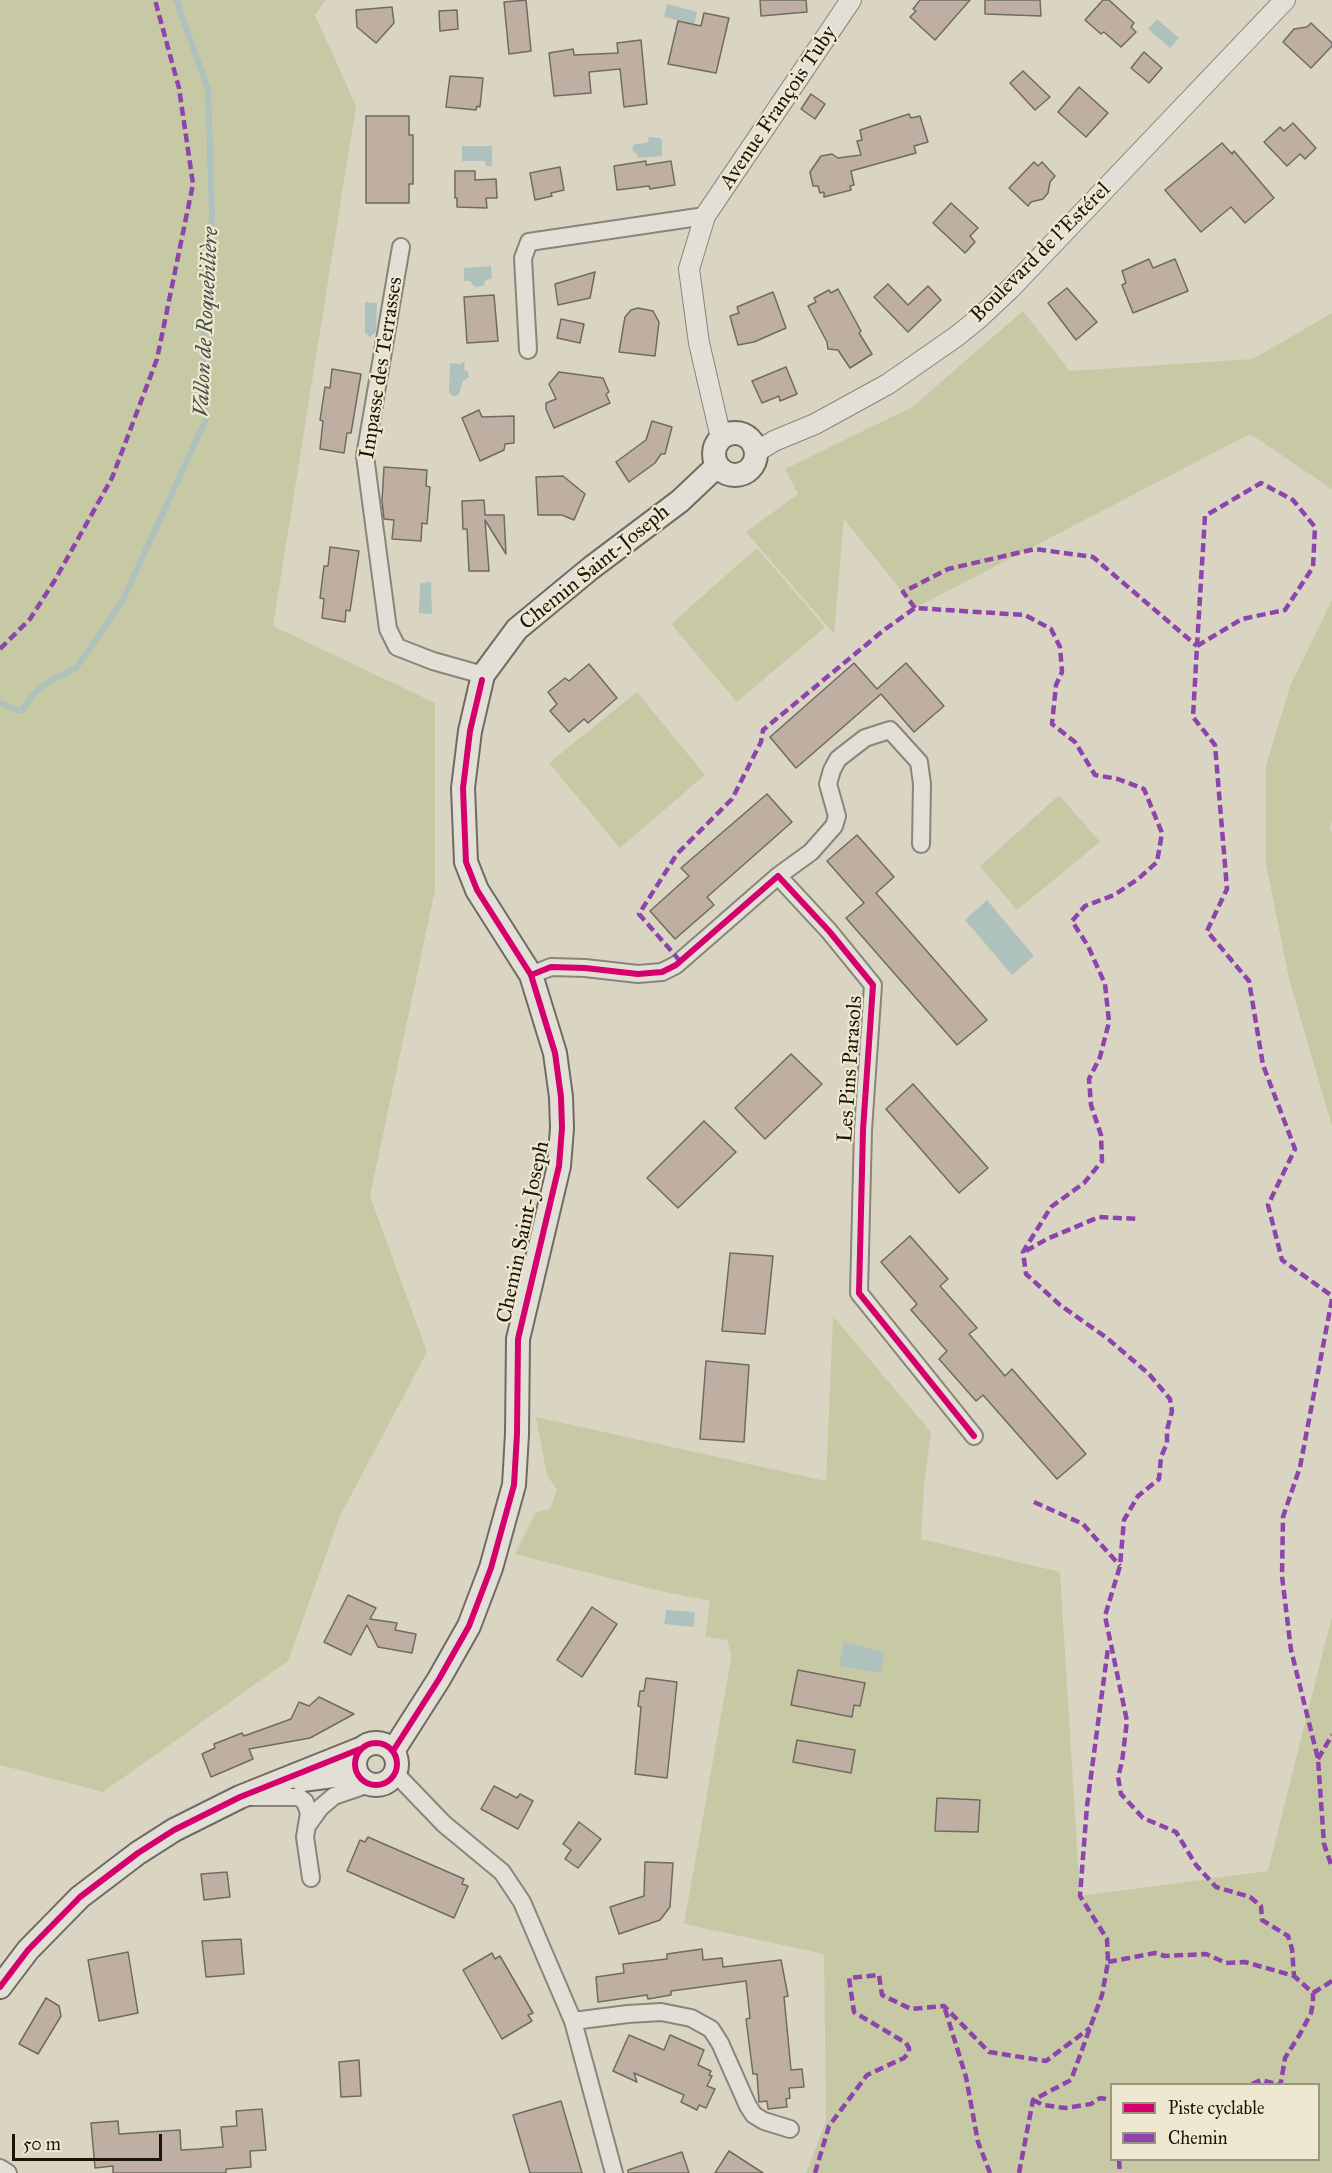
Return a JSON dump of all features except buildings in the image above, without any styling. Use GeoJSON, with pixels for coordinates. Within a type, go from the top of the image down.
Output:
{"type":"FeatureCollection","features":[{"type":"Feature","properties":{"kind":"main road"},"geometry":{"type":"LineString","coordinates":[[740,434],[751,441],[756,453],[754,464],[746,472],[740,475],[727,474],[717,466],[714,448],[727,435],[740,434]]}},
{"type":"Feature","properties":{"kind":"main road","name":"Chemin Saint-Joseph"},"geometry":{"type":"LineString","coordinates":[[393,1751],[469,1626],[491,1568],[514,1485],[518,1434],[518,1339],[559,1166],[562,1107],[555,1053],[531,975],[477,890],[466,862],[463,788],[470,731],[483,675],[517,629],[591,568],[680,501],[717,466]]}},
{"type":"Feature","properties":{"kind":"main road","name":"Chemin Saint-Joseph"},"geometry":{"type":"LineString","coordinates":[[0,1987],[28,1950],[101,1880],[174,1830],[240,1797],[280,1783],[366,1746],[385,1732],[439,1678]]}},
{"type":"Feature","properties":{"kind":"main road"},"geometry":{"type":"LineString","coordinates":[[383,1744],[393,1751],[397,1762],[392,1779],[381,1785],[363,1779],[355,1761],[366,1746],[383,1744]]}},
{"type":"Feature","properties":{"kind":"main road","name":"Chemin Saint-Joseph"},"geometry":{"type":"LineString","coordinates":[[280,1783],[363,1779]]}},
{"type":"Feature","properties":{"kind":"street","name":"Avenue François Tuby"},"geometry":{"type":"LineString","coordinates":[[722,438],[699,343],[689,269],[705,216],[851,0]]}},
{"type":"Feature","properties":{"kind":"street","name":"Boulevard de l'Estérel"},"geometry":{"type":"LineString","coordinates":[[756,453],[774,441],[815,424],[888,384],[948,343],[978,319],[1010,289],[1285,0]]}},
{"type":"Feature","properties":{"kind":"street"},"geometry":{"type":"LineString","coordinates":[[528,350],[523,258],[529,242],[705,216]]}},
{"type":"Feature","properties":{"kind":"street","name":"Impasse des Terrasses"},"geometry":{"type":"LineString","coordinates":[[401,247],[365,456],[388,629],[397,647],[433,661],[483,675]]}},
{"type":"Feature","properties":{"kind":"street"},"geometry":{"type":"LineString","coordinates":[[531,975],[551,967],[638,974],[662,972],[676,965],[778,876],[811,852],[834,826],[837,816],[828,784],[838,759],[866,738],[890,730],[919,762],[922,784],[921,844]]}},
{"type":"Feature","properties":{"kind":"street","name":"Les Pins Parasols"},"geometry":{"type":"LineString","coordinates":[[778,876],[829,931],[873,985],[863,1131],[859,1293],[974,1436]]}},
{"type":"Feature","properties":{"kind":"street"},"geometry":{"type":"LineString","coordinates":[[395,1773],[444,1824],[502,1872],[522,1902],[573,2021],[614,2173]]}},
{"type":"Feature","properties":{"kind":"street"},"geometry":{"type":"LineString","coordinates":[[306,1827],[320,1808],[334,1796],[363,1779]]}},
{"type":"Feature","properties":{"kind":"street"},"geometry":{"type":"LineString","coordinates":[[240,1797],[299,1797],[305,1802],[309,1813],[305,1837],[311,1878]]}},
{"type":"Feature","properties":{"kind":"street"},"geometry":{"type":"LineString","coordinates":[[573,2021],[661,2012],[691,2018],[711,2029],[754,2115],[764,2121],[790,2129]]}},
{"type":"Feature","properties":{"kind":"street"},"geometry":{"type":"LineString","coordinates":[[0,2168],[8,2173]]}},
{"type":"Feature","properties":{"kind":"green space"},"geometry":{"type":"Polygon","coordinates":[[[0,0],[326,0],[315,15],[356,106],[273,626],[435,703],[435,890],[370,1196],[427,1352],[340,1516],[288,1661],[103,1792],[0,1765],[0,0]]]}},
{"type":"Feature","properties":{"kind":"green space"},"geometry":{"type":"Polygon","coordinates":[[[1023,311],[1070,371],[1253,359],[1332,313],[1332,489],[1250,434],[915,608],[844,519],[834,634],[746,532],[798,494],[785,469],[912,407],[1023,311]]]}},
{"type":"Feature","properties":{"kind":"green space"},"geometry":{"type":"Polygon","coordinates":[[[757,548],[825,627],[737,702],[671,624],[757,548]]]}},
{"type":"Feature","properties":{"kind":"green space"},"geometry":{"type":"Polygon","coordinates":[[[1332,600],[1332,820],[1330,828],[1332,832],[1332,1126],[1289,979],[1266,864],[1266,766],[1290,686],[1332,600]]]}},
{"type":"Feature","properties":{"kind":"green space"},"geometry":{"type":"Polygon","coordinates":[[[637,692],[705,775],[620,848],[549,763],[637,692]]]}},
{"type":"Feature","properties":{"kind":"green space"},"geometry":{"type":"Polygon","coordinates":[[[1059,795],[1100,842],[1017,910],[980,866],[1059,795]]]}},
{"type":"Feature","properties":{"kind":"green space"},"geometry":{"type":"Polygon","coordinates":[[[833,1316],[931,1432],[924,1486],[921,1539],[1060,1572],[1080,1896],[1268,1871],[1332,1616],[1332,2173],[806,2173],[826,2121],[824,1954],[684,1924],[730,1664],[731,1654],[727,1640],[705,1637],[710,1601],[660,1591],[515,1554],[536,1512],[550,1509],[557,1490],[547,1475],[536,1417],[826,1481],[833,1316]]]}},
{"type":"Feature","properties":{"kind":"shaded area"},"geometry":{"type":"Polygon","coordinates":[[[667,4],[697,12],[694,24],[664,17],[667,4]]]}},
{"type":"Feature","properties":{"kind":"shaded area"},"geometry":{"type":"Polygon","coordinates":[[[1157,19],[1179,38],[1170,48],[1148,29],[1157,19]]]}},
{"type":"Feature","properties":{"kind":"shaded area"},"geometry":{"type":"Polygon","coordinates":[[[648,137],[660,138],[662,156],[637,158],[638,155],[632,150],[634,144],[646,143],[649,140],[648,137]]]}},
{"type":"Feature","properties":{"kind":"shaded area"},"geometry":{"type":"Polygon","coordinates":[[[462,146],[492,146],[492,166],[486,166],[485,161],[462,161],[462,146]]]}},
{"type":"Feature","properties":{"kind":"shaded area"},"geometry":{"type":"Polygon","coordinates":[[[491,266],[492,279],[486,280],[483,286],[475,287],[470,281],[464,281],[464,268],[491,266]]]}},
{"type":"Feature","properties":{"kind":"shaded area"},"geometry":{"type":"Polygon","coordinates":[[[365,302],[377,303],[376,332],[370,337],[365,333],[365,302]]]}},
{"type":"Feature","properties":{"kind":"shaded area"},"geometry":{"type":"Polygon","coordinates":[[[465,361],[464,370],[468,372],[469,377],[463,381],[459,394],[452,396],[449,392],[450,363],[461,364],[465,361]]]}},
{"type":"Feature","properties":{"kind":"shaded area"},"geometry":{"type":"Polygon","coordinates":[[[431,582],[432,614],[419,613],[420,583],[431,582]]]}},
{"type":"Feature","properties":{"kind":"shaded area"},"geometry":{"type":"Polygon","coordinates":[[[987,900],[1034,956],[1012,975],[965,920],[987,900]]]}},
{"type":"Feature","properties":{"kind":"shaded area"},"geometry":{"type":"Polygon","coordinates":[[[666,1610],[695,1612],[694,1627],[664,1624],[666,1610]]]}},
{"type":"Feature","properties":{"kind":"shaded area"},"geometry":{"type":"Polygon","coordinates":[[[844,1642],[884,1652],[881,1673],[839,1666],[844,1642]]]}},
{"type":"Feature","properties":{"kind":"waterway","name":"Vallon de Roquebilière"},"geometry":{"type":"LineString","coordinates":[[0,703],[21,711],[35,693],[48,682],[76,668],[122,602],[206,419],[203,341],[212,215],[208,89],[176,0]]}},
{"type":"Feature","properties":{"kind":"marked path"},"geometry":{"type":"LineString","coordinates":[[0,649],[30,619],[55,580],[112,478],[157,359],[193,184],[179,88],[155,0]]}},
{"type":"Feature","properties":{"kind":"marked path"},"geometry":{"type":"LineString","coordinates":[[1197,646],[1242,619],[1285,610],[1313,567],[1315,527],[1293,500],[1261,483],[1205,516],[1197,646],[1193,717],[1215,745],[1227,889],[1207,931],[1249,981],[1263,1065],[1295,1149],[1268,1205],[1282,1260],[1332,1296]]}},
{"type":"Feature","properties":{"kind":"marked path"},"geometry":{"type":"LineString","coordinates":[[915,608],[903,592],[948,569],[1035,549],[1093,557],[1197,646]]}},
{"type":"Feature","properties":{"kind":"marked path"},"geometry":{"type":"LineString","coordinates":[[680,961],[639,914],[677,854],[732,799],[761,742],[763,730],[884,630],[915,608],[1025,615],[1051,629],[1060,647],[1062,672],[1056,685],[1052,724],[1075,742],[1095,775],[1118,779],[1144,789],[1162,833],[1157,862],[1138,879],[1114,895],[1085,906],[1072,921],[1088,946],[1105,984],[1109,1022],[1100,1057],[1089,1079],[1091,1105],[1101,1135],[1102,1161],[1084,1183],[1051,1207],[1023,1252],[1026,1274],[1060,1305],[1107,1338],[1149,1374],[1170,1399],[1172,1411],[1167,1430],[1167,1443],[1161,1457],[1159,1479],[1138,1496],[1124,1520],[1120,1566],[1105,1616],[1127,1721],[1118,1777],[1121,1794],[1143,1818],[1176,1832],[1196,1865],[1216,1887],[1250,1897],[1261,1906],[1262,1920],[1288,1936],[1292,1949],[1294,1976]]}},
{"type":"Feature","properties":{"kind":"marked path"},"geometry":{"type":"LineString","coordinates":[[1026,1251],[1047,1239],[1099,1217],[1139,1219]]}},
{"type":"Feature","properties":{"kind":"marked path"},"geometry":{"type":"LineString","coordinates":[[1332,1299],[1300,1467],[1283,1517],[1282,1576],[1291,1650],[1318,1759],[1324,1844],[1332,1867]]}},
{"type":"Feature","properties":{"kind":"marked path"},"geometry":{"type":"LineString","coordinates":[[1034,1502],[1083,1524],[1120,1566]]}},
{"type":"Feature","properties":{"kind":"marked path"},"geometry":{"type":"LineString","coordinates":[[1019,2173],[1033,2100],[1071,2080],[1102,1995],[1108,1962],[1107,1939],[1080,1896],[1087,1806],[1108,1648]]}},
{"type":"Feature","properties":{"kind":"marked path"},"geometry":{"type":"LineString","coordinates":[[1318,1759],[1332,1735]]}},
{"type":"Feature","properties":{"kind":"marked path"},"geometry":{"type":"LineString","coordinates":[[1108,1962],[1155,1953],[1165,1956],[1206,1954],[1226,1963],[1245,1962],[1294,1976],[1313,1993],[1313,2002],[1311,2013],[1285,2058],[1280,2083]]}},
{"type":"Feature","properties":{"kind":"marked path"},"geometry":{"type":"LineString","coordinates":[[815,2173],[829,2126],[867,2075],[904,2058],[909,2052],[906,2043],[854,2012],[849,1978],[879,1975],[882,1995],[911,2009],[944,2006],[989,2052],[1046,2061],[1090,2028]]}},
{"type":"Feature","properties":{"kind":"marked path"},"geometry":{"type":"LineString","coordinates":[[1313,1993],[1332,1981]]}},
{"type":"Feature","properties":{"kind":"marked path"},"geometry":{"type":"LineString","coordinates":[[945,2009],[966,2077],[978,2142],[990,2173]]}},
{"type":"Feature","properties":{"kind":"marked path"},"geometry":{"type":"LineString","coordinates":[[1254,2083],[1261,2080],[1272,2083]]}},
{"type":"Feature","properties":{"kind":"marked path"},"geometry":{"type":"LineString","coordinates":[[1033,2100],[1043,2105],[1065,2108],[1091,2104],[1100,2098],[1110,2100]]}},
{"type":"Feature","properties":{"kind":"marked path"},"geometry":{"type":"LineString","coordinates":[[1119,2161],[1120,2173]]}},
{"type":"Feature","properties":{"kind":"cycle path"},"geometry":{"type":"LineString","coordinates":[[393,1751],[439,1679],[469,1626],[491,1568],[514,1485],[518,1339],[559,1166],[562,1128],[561,1097],[555,1053],[531,975],[477,890],[466,862],[463,788],[470,731],[482,680]]}},
{"type":"Feature","properties":{"kind":"cycle path"},"geometry":{"type":"LineString","coordinates":[[531,975],[551,967],[638,974],[662,972],[676,965],[778,876],[829,931],[873,985],[863,1130],[859,1293],[974,1436]]}},
{"type":"Feature","properties":{"kind":"cycle path"},"geometry":{"type":"LineString","coordinates":[[376,1743],[384,1744],[391,1749],[396,1756],[397,1764],[396,1772],[391,1779],[384,1784],[376,1785],[368,1784],[361,1779],[356,1772],[355,1764],[356,1756],[361,1749],[368,1744],[376,1743]]}},
{"type":"Feature","properties":{"kind":"cycle path"},"geometry":{"type":"LineString","coordinates":[[0,1987],[28,1950],[80,1897],[138,1853],[174,1830],[240,1797],[360,1749]]}}]}
